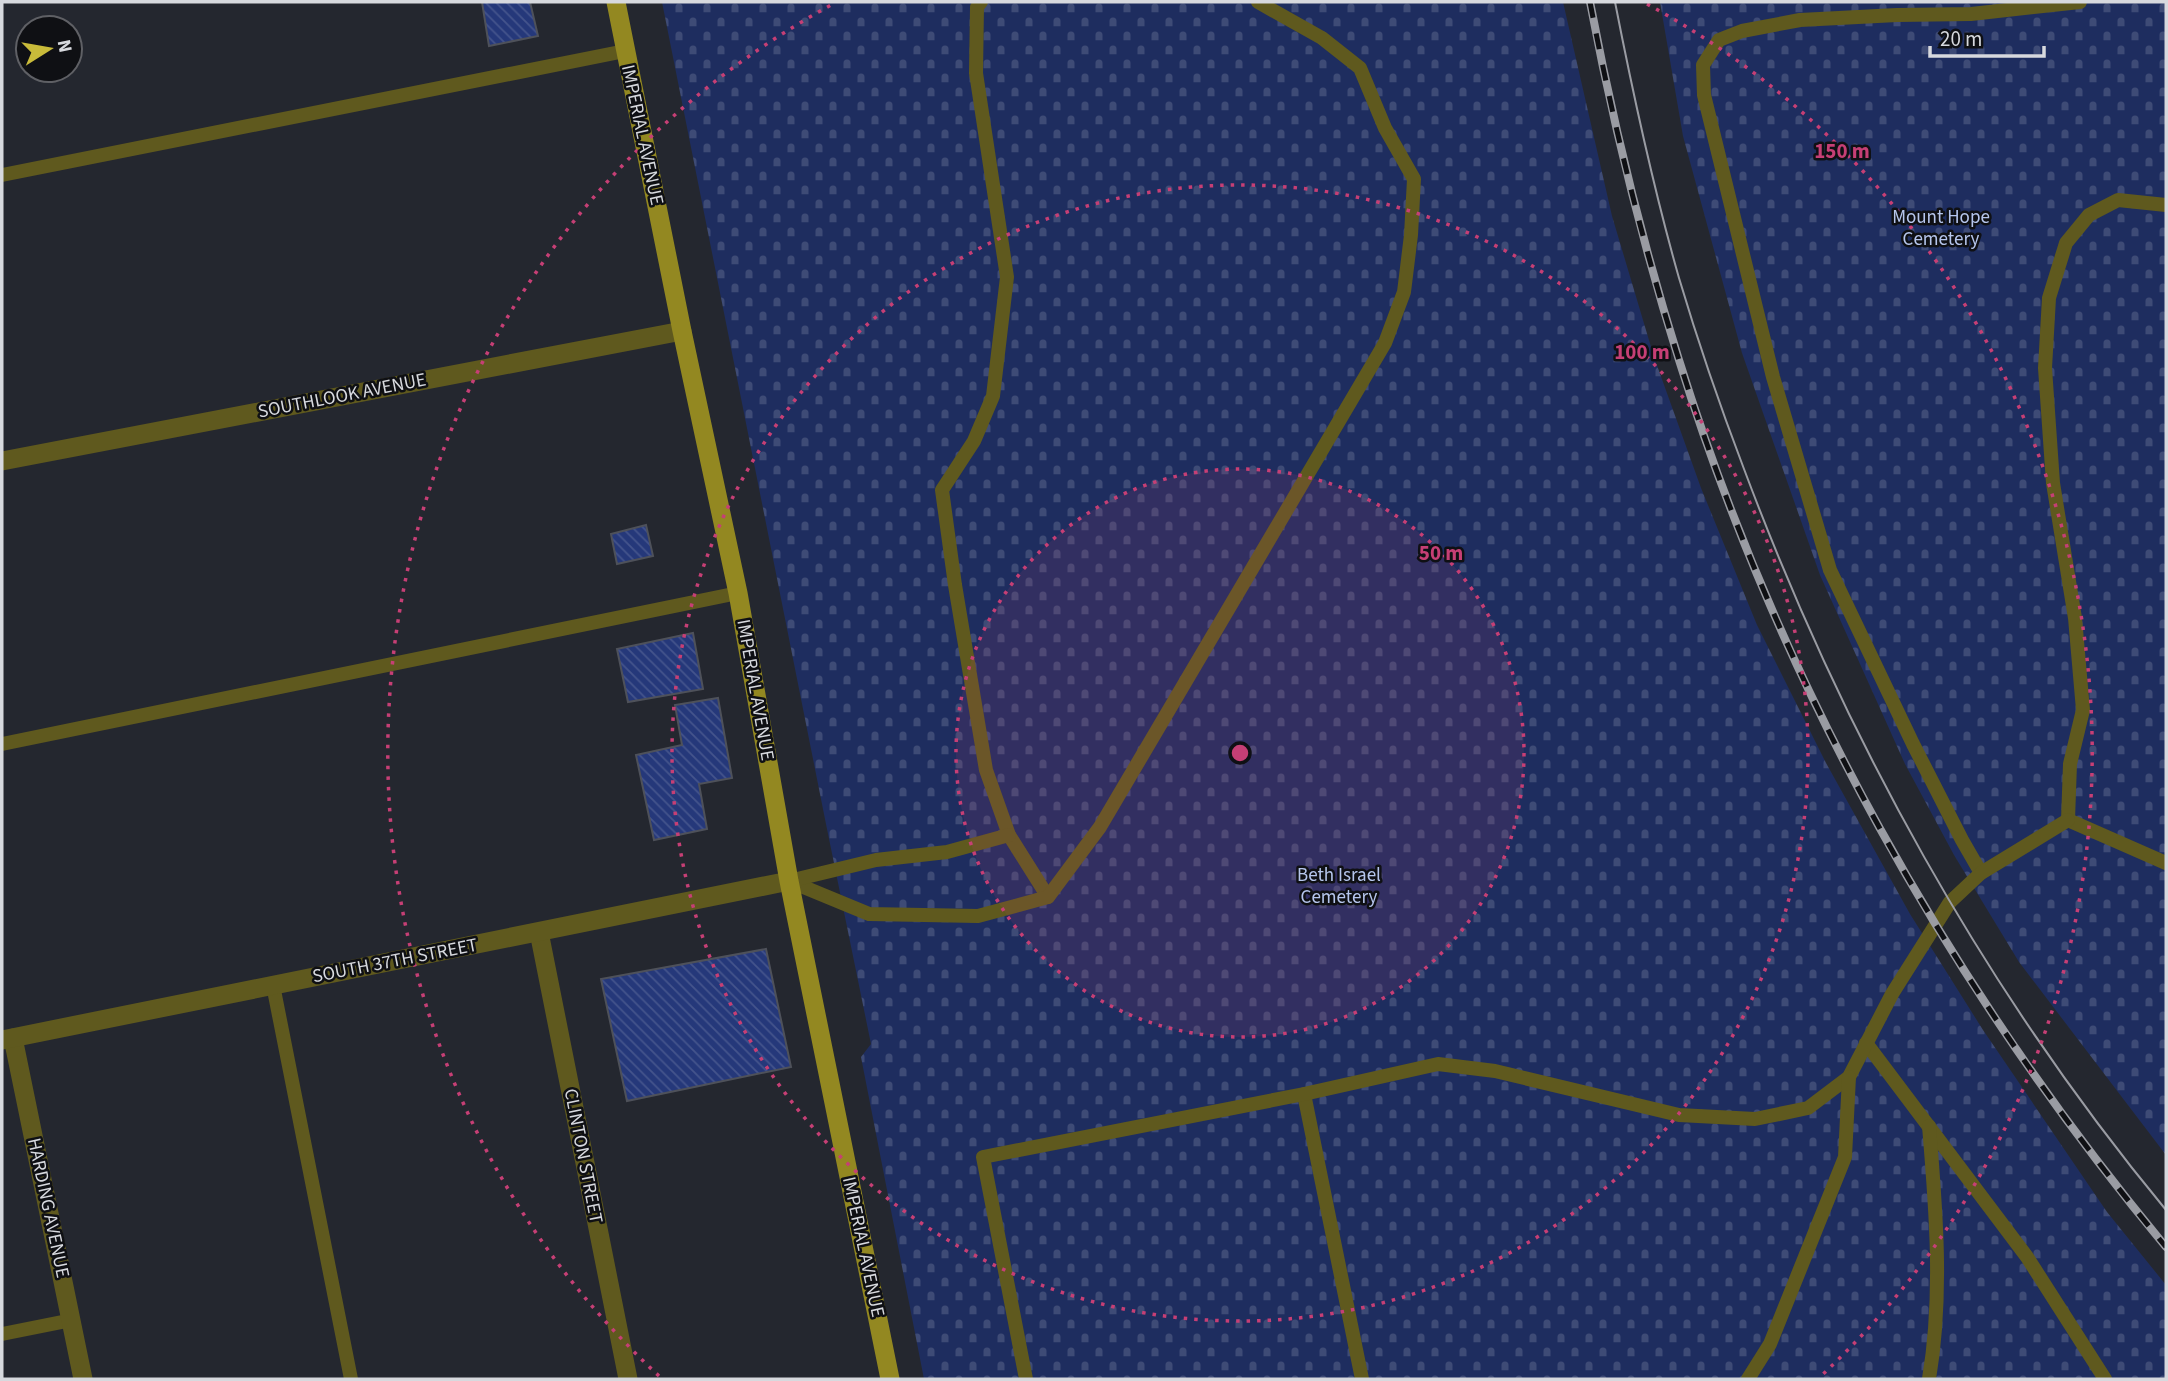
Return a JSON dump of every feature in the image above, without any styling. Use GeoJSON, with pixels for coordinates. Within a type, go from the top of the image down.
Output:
{"type":"FeatureCollection","features":[{"type":"Feature","properties":{"kind":"main road","name":"IMPERIAL AVENUE"},"geometry":{"type":"LineString","coordinates":[[616,2],[738,593],[789,881],[890,1379]]}},
{"type":"Feature","properties":{"kind":"street","name":"SOUTHLOOK AVENUE"},"geometry":{"type":"LineString","coordinates":[[2,461],[682,331]]}},
{"type":"Feature","properties":{"kind":"street","name":"SOUTH 37TH STREET"},"geometry":{"type":"LineString","coordinates":[[8,1039],[789,881]]}},
{"type":"Feature","properties":{"kind":"street","name":"CLINTON STREET"},"geometry":{"type":"LineString","coordinates":[[539,932],[628,1379]]}},
{"type":"Feature","properties":{"kind":"street","name":"HARDING AVENUE"},"geometry":{"type":"LineString","coordinates":[[8,1039],[83,1379]]}},
{"type":"Feature","properties":{"kind":"lane"},"geometry":{"type":"LineString","coordinates":[[981,2],[978,7],[976,73],[1007,277],[993,396],[974,441],[942,490],[986,770],[1009,835],[1048,897]]}},
{"type":"Feature","properties":{"kind":"lane"},"geometry":{"type":"LineString","coordinates":[[789,881],[869,914],[978,916],[1048,897],[1100,827],[1385,343],[1404,292],[1414,179],[1385,128],[1360,68],[1322,38],[1258,2]]}},
{"type":"Feature","properties":{"kind":"lane"},"geometry":{"type":"LineString","coordinates":[[1982,873],[1913,744],[1830,570],[1763,337],[1704,95],[1703,65],[1719,40],[1742,31],[1800,20],[1897,15],[1971,15],[2080,2]]}},
{"type":"Feature","properties":{"kind":"lane"},"geometry":{"type":"LineString","coordinates":[[2,175],[625,51]]}},
{"type":"Feature","properties":{"kind":"lane"},"geometry":{"type":"LineString","coordinates":[[2067,820],[2070,764],[2083,710],[2075,618],[2053,483],[2045,368],[2049,298],[2066,243],[2089,215],[2118,200],[2166,205]]}},
{"type":"Feature","properties":{"kind":"lane"},"geometry":{"type":"LineString","coordinates":[[2,744],[738,593]]}},
{"type":"Feature","properties":{"kind":"lane"},"geometry":{"type":"LineString","coordinates":[[1748,1379],[1770,1344],[1845,1157],[1849,1077],[1892,994],[1950,902],[1982,873],[2067,820]]}},
{"type":"Feature","properties":{"kind":"lane"},"geometry":{"type":"LineString","coordinates":[[2067,820],[2166,863]]}},
{"type":"Feature","properties":{"kind":"lane"},"geometry":{"type":"LineString","coordinates":[[789,881],[876,860],[947,852],[1009,835]]}},
{"type":"Feature","properties":{"kind":"lane"},"geometry":{"type":"LineString","coordinates":[[273,985],[351,1379]]}},
{"type":"Feature","properties":{"kind":"lane"},"geometry":{"type":"LineString","coordinates":[[1866,1043],[2027,1257],[2105,1379]]}},
{"type":"Feature","properties":{"kind":"lane"},"geometry":{"type":"LineString","coordinates":[[1026,1379],[983,1157],[1304,1094],[1438,1064],[1495,1071],[1679,1115],[1755,1119],[1808,1108],[1849,1077]]}},
{"type":"Feature","properties":{"kind":"lane"},"geometry":{"type":"LineString","coordinates":[[1304,1094],[1362,1379]]}},
{"type":"Feature","properties":{"kind":"lane"},"geometry":{"type":"LineString","coordinates":[[1929,1126],[1937,1223],[1936,1339],[1930,1379]]}},
{"type":"Feature","properties":{"kind":"lane"},"geometry":{"type":"LineString","coordinates":[[2,1334],[72,1320]]}},
{"type":"Feature","properties":{"kind":"green space","name":"Beth Israel Cemetery"},"geometry":{"type":"Polygon","coordinates":[[[662,2],[1563,2],[1612,216],[1654,357],[1701,488],[1757,625],[1826,763],[1910,914],[1983,1030],[2107,1212],[2166,1285],[2166,1379],[924,1379],[861,1057],[871,1044],[662,2]]]}},
{"type":"Feature","properties":{"kind":"green space","name":"Mount Hope Cemetery"},"geometry":{"type":"Polygon","coordinates":[[[1660,2],[2166,2],[2166,1155],[2019,962],[1954,855],[1905,764],[1820,575],[1742,353],[1683,136],[1660,2]]]}},
{"type":"Feature","properties":{"kind":"building"},"geometry":{"type":"Polygon","coordinates":[[[482,2],[530,2],[538,36],[489,46],[482,2]]]}},
{"type":"Feature","properties":{"kind":"building"},"geometry":{"type":"Polygon","coordinates":[[[646,525],[653,556],[617,564],[611,534],[646,525]]]}},
{"type":"Feature","properties":{"kind":"building"},"geometry":{"type":"Polygon","coordinates":[[[693,633],[703,689],[628,702],[617,649],[693,633]]]}},
{"type":"Feature","properties":{"kind":"building"},"geometry":{"type":"Polygon","coordinates":[[[718,698],[732,778],[699,784],[707,829],[654,840],[636,755],[682,745],[675,705],[718,698]]]}},
{"type":"Feature","properties":{"kind":"building"},"geometry":{"type":"Polygon","coordinates":[[[766,949],[791,1067],[627,1101],[601,979],[766,949]]]}},
{"type":"Feature","properties":{"kind":"tram line"},"geometry":{"type":"LineString","coordinates":[[1615,2],[1652,175],[1694,326],[1744,469],[1783,568],[1827,666],[1873,763],[1924,857],[1979,949],[2037,1039],[2100,1126],[2166,1210]]}},
{"type":"Feature","properties":{"kind":"railway"},"geometry":{"type":"LineString","coordinates":[[1590,2],[1629,182],[1679,360],[1720,480],[1767,599],[1879,828],[1944,938],[2013,1044],[2087,1148],[2166,1247]]}}]}
